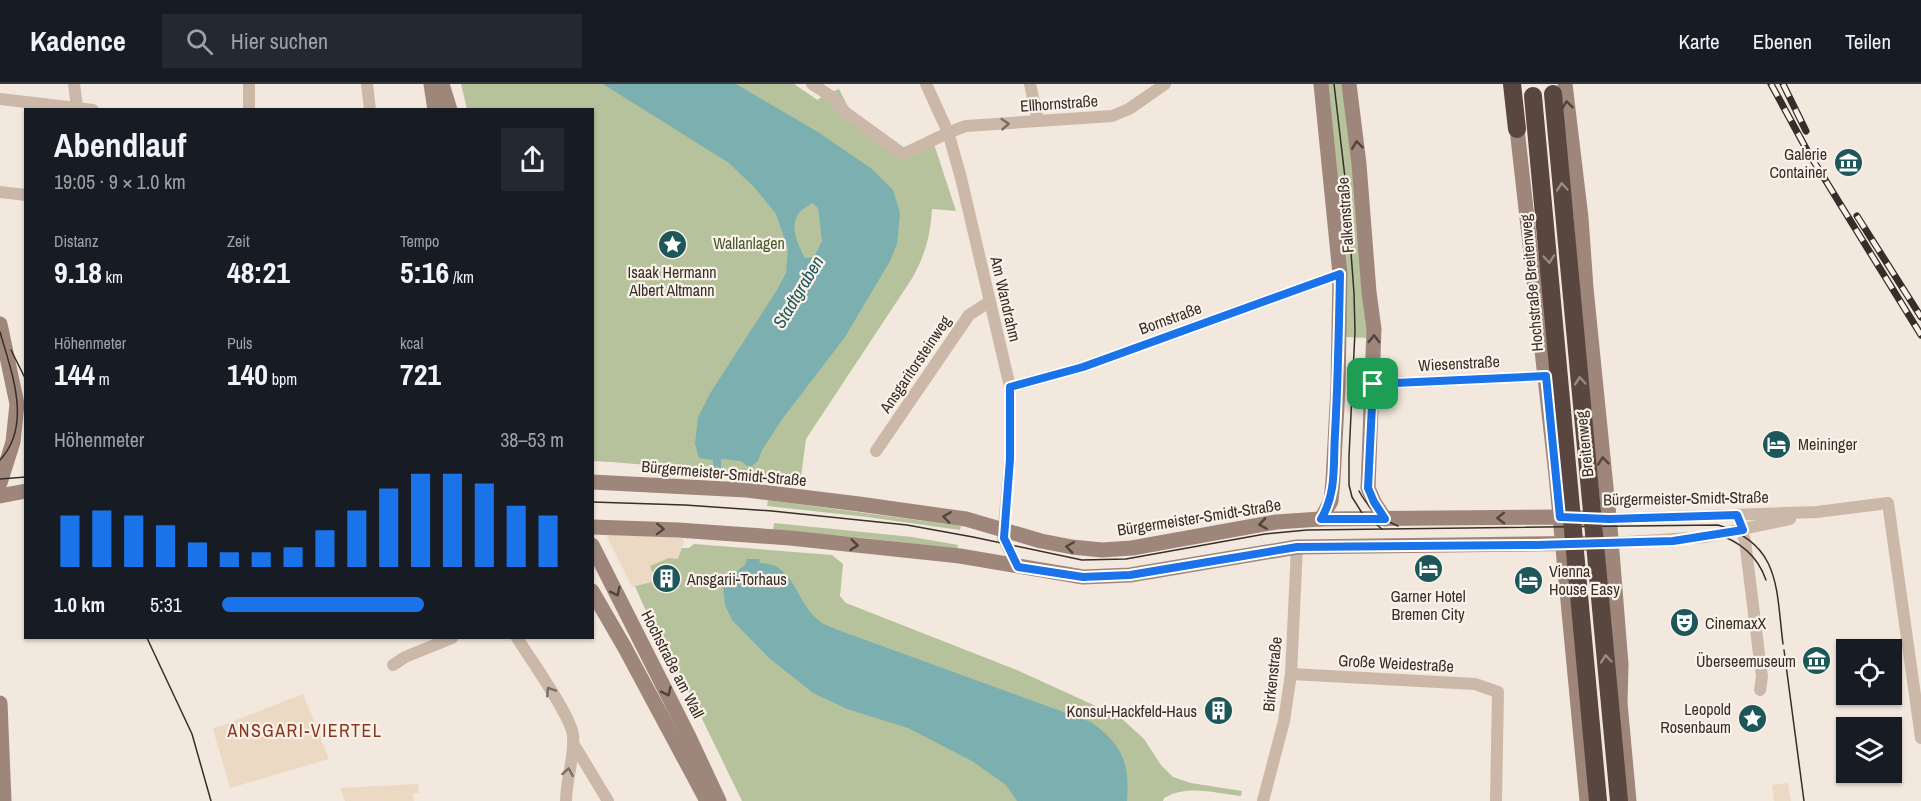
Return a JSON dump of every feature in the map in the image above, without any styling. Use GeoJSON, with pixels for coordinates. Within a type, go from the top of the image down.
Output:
{"type":"FeatureCollection","features":[{"type":"Feature","properties":{"kind":"highway"},"geometry":{"type":"LineString","coordinates":[[1512,84],[1517,129]]}},
{"type":"Feature","properties":{"kind":"highway"},"geometry":{"type":"LineString","coordinates":[[1557,87],[1619,801]]}},
{"type":"Feature","properties":{"kind":"highway","name":"Hochstraße Breitenweg"},"geometry":{"type":"LineString","coordinates":[[1532,90],[1598,801]]}},
{"type":"Feature","properties":{"kind":"main road"},"geometry":{"type":"LineString","coordinates":[[431,84],[435,108]]}},
{"type":"Feature","properties":{"kind":"main road"},"geometry":{"type":"LineString","coordinates":[[442,84],[449,108]]}},
{"type":"Feature","properties":{"kind":"main road","name":"Falkenstraße"},"geometry":{"type":"LineString","coordinates":[[1321,84],[1340,274],[1338,387],[1333,480],[1331,501],[1321,519]]}},
{"type":"Feature","properties":{"kind":"main road","name":"Falkenstraße"},"geometry":{"type":"LineString","coordinates":[[1349,84],[1359,164],[1374,330],[1368,488],[1385,519]]}},
{"type":"Feature","properties":{"kind":"main road","name":"Breitenweg"},"geometry":{"type":"LineString","coordinates":[[1557,87],[1581,218],[1612,543],[1621,664],[1620,703],[1629,801]]}},
{"type":"Feature","properties":{"kind":"main road","name":"Breitenweg"},"geometry":{"type":"LineString","coordinates":[[1517,129],[1546,376],[1587,801]]}},
{"type":"Feature","properties":{"kind":"main road"},"geometry":{"type":"LineString","coordinates":[[0,324],[17,404],[12,453],[0,483]]}},
{"type":"Feature","properties":{"kind":"main road","name":"Bürgermeister-Smidt-Straße"},"geometry":{"type":"LineString","coordinates":[[594,482],[746,490],[859,504],[966,519],[1051,543],[1102,550],[1132,548],[1276,522],[1321,519],[1560,517],[1609,519]]}},
{"type":"Feature","properties":{"kind":"main road"},"geometry":{"type":"LineString","coordinates":[[0,496],[24,490]]}},
{"type":"Feature","properties":{"kind":"main road","name":"Bürgermeister-Smidt-Straße"},"geometry":{"type":"LineString","coordinates":[[594,527],[790,538],[960,556],[1083,577],[1130,575],[1297,547],[1612,543]]}},
{"type":"Feature","properties":{"kind":"main road","name":"Hochstraße am Wall"},"geometry":{"type":"LineString","coordinates":[[594,549],[719,801]]}},
{"type":"Feature","properties":{"kind":"main road"},"geometry":{"type":"LineString","coordinates":[[594,594],[626,648],[707,801]]}},
{"type":"Feature","properties":{"kind":"main road"},"geometry":{"type":"LineString","coordinates":[[0,703],[4,801]]}},
{"type":"Feature","properties":{"kind":"main road"},"geometry":{"type":"LineString","coordinates":[[1578,710],[1598,720],[1609,719],[1615,714],[1620,703]]}},
{"type":"Feature","properties":{"kind":"street"},"geometry":{"type":"LineString","coordinates":[[74,84],[77,107]]}},
{"type":"Feature","properties":{"kind":"street"},"geometry":{"type":"LineString","coordinates":[[249,84],[249,108]]}},
{"type":"Feature","properties":{"kind":"street"},"geometry":{"type":"LineString","coordinates":[[368,84],[370,108]]}},
{"type":"Feature","properties":{"kind":"street"},"geometry":{"type":"LineString","coordinates":[[812,84],[832,97]]}},
{"type":"Feature","properties":{"kind":"street"},"geometry":{"type":"LineString","coordinates":[[828,84],[832,97]]}},
{"type":"Feature","properties":{"kind":"street","name":"Am Wandrahm"},"geometry":{"type":"LineString","coordinates":[[926,84],[948,132],[961,178],[1010,387],[1010,459],[1004,529]]}},
{"type":"Feature","properties":{"kind":"street"},"geometry":{"type":"LineString","coordinates":[[1030,84],[1038,121]]}},
{"type":"Feature","properties":{"kind":"street","name":"Ellhornstraße"},"geometry":{"type":"LineString","coordinates":[[832,97],[845,112],[903,154],[930,143],[948,132],[966,126],[1112,116],[1129,109],[1165,84]]}},
{"type":"Feature","properties":{"kind":"street"},"geometry":{"type":"LineString","coordinates":[[0,99],[82,108]]}},
{"type":"Feature","properties":{"kind":"street"},"geometry":{"type":"LineString","coordinates":[[0,192],[24,195]]}},
{"type":"Feature","properties":{"kind":"street","name":"Bornstraße"},"geometry":{"type":"LineString","coordinates":[[1010,387],[1083,367],[1340,274]]}},
{"type":"Feature","properties":{"kind":"street","name":"Ansgaritorsteinweg"},"geometry":{"type":"LineString","coordinates":[[876,451],[969,315],[989,302]]}},
{"type":"Feature","properties":{"kind":"street","name":"Wiesenstraße"},"geometry":{"type":"LineString","coordinates":[[1373,384],[1546,376]]}},
{"type":"Feature","properties":{"kind":"street","name":"Bürgermeister-Smidt-Straße"},"geometry":{"type":"LineString","coordinates":[[1609,519],[1817,512],[1888,503],[1921,738]]}},
{"type":"Feature","properties":{"kind":"street","name":"Bürgermeister-Smidt-Straße"},"geometry":{"type":"LineString","coordinates":[[1612,543],[1673,541],[1743,530],[1817,512]]}},
{"type":"Feature","properties":{"kind":"street"},"geometry":{"type":"LineString","coordinates":[[1737,515],[1743,530],[1760,657],[1762,677],[1760,690]]}},
{"type":"Feature","properties":{"kind":"street"},"geometry":{"type":"LineString","coordinates":[[1004,529],[1007,547],[1018,567]]}},
{"type":"Feature","properties":{"kind":"street","name":"Birkenstraße"},"geometry":{"type":"LineString","coordinates":[[1263,801],[1284,721],[1291,674],[1297,547]]}},
{"type":"Feature","properties":{"kind":"street"},"geometry":{"type":"LineString","coordinates":[[393,665],[405,657],[450,639]]}},
{"type":"Feature","properties":{"kind":"street"},"geometry":{"type":"LineString","coordinates":[[518,639],[568,719],[573,735],[566,801]]}},
{"type":"Feature","properties":{"kind":"street","name":"Große Weidestraße"},"geometry":{"type":"LineString","coordinates":[[1291,674],[1476,684],[1498,692],[1496,801]]}},
{"type":"Feature","properties":{"kind":"street"},"geometry":{"type":"LineString","coordinates":[[573,743],[608,801]]}},
{"type":"Feature","properties":{"kind":"green space","name":"Wallanlagen"},"geometry":{"type":"Polygon","coordinates":[[[461,84],[794,84],[819,101],[818,99],[839,89],[849,109],[907,154],[934,144],[956,211],[932,209],[927,244],[913,277],[806,439],[800,484],[696,470],[594,461],[594,108],[467,108],[461,84]]]}},
{"type":"Feature","properties":{"kind":"green space"},"geometry":{"type":"Polygon","coordinates":[[[1327,84],[1344,84],[1355,177],[1368,338],[1346,337],[1327,84]]]}},
{"type":"Feature","properties":{"kind":"green space"},"geometry":{"type":"Polygon","coordinates":[[[768,500],[961,526],[960,530],[767,506],[768,500]]]}},
{"type":"Feature","properties":{"kind":"green space"},"geometry":{"type":"Polygon","coordinates":[[[774,523],[912,537],[958,545],[957,549],[773,530],[774,523]]]}},
{"type":"Feature","properties":{"kind":"green space"},"geometry":{"type":"Polygon","coordinates":[[[694,544],[832,555],[843,564],[840,596],[846,603],[1019,671],[1120,717],[1144,739],[1161,765],[1173,777],[1191,783],[1242,791],[1241,796],[1191,790],[1173,794],[1164,798],[1163,801],[742,801],[655,622],[645,609],[618,548],[689,548],[694,544]]]}},
{"type":"Feature","properties":{"kind":"shaded area"},"geometry":{"type":"Polygon","coordinates":[[[602,527],[678,530],[684,542],[678,559],[669,558],[650,566],[656,581],[632,587],[602,527]]]}},
{"type":"Feature","properties":{"kind":"shaded area"},"geometry":{"type":"Polygon","coordinates":[[[303,694],[329,759],[230,788],[213,729],[303,694]]]}},
{"type":"Feature","properties":{"kind":"shaded area"},"geometry":{"type":"Polygon","coordinates":[[[1788,783],[1791,801],[1774,801],[1772,785],[1788,783]]]}},
{"type":"Feature","properties":{"kind":"shaded area"},"geometry":{"type":"Polygon","coordinates":[[[418,784],[419,793],[413,793],[414,801],[345,801],[340,788],[418,784]]]}},
{"type":"Feature","properties":{"kind":"water","name":"Stadtgraben"},"geometry":{"type":"Polygon","coordinates":[[[603,84],[736,84],[818,132],[872,169],[893,190],[900,213],[897,244],[890,261],[845,337],[783,418],[762,450],[758,461],[752,466],[747,466],[741,461],[721,459],[721,469],[714,469],[713,460],[699,458],[695,444],[698,417],[711,392],[777,290],[786,273],[788,249],[776,214],[755,188],[729,163],[603,84]],[[812,203],[796,217],[795,235],[805,258],[814,257],[822,241],[818,208],[812,203]]]}},
{"type":"Feature","properties":{"kind":"water"},"geometry":{"type":"Polygon","coordinates":[[[747,559],[759,559],[760,563],[780,569],[793,584],[810,611],[819,621],[827,625],[1091,722],[1110,738],[1122,756],[1127,776],[1127,801],[1017,801],[1006,785],[972,761],[908,728],[847,709],[813,693],[769,658],[732,620],[725,605],[723,587],[728,578],[745,565],[747,559]]]}},
{"type":"Feature","properties":{"kind":"tram line"},"geometry":{"type":"LineString","coordinates":[[1334,84],[1346,186],[1354,293],[1355,331],[1349,485],[1352,497],[1362,513],[1382,529]]}},
{"type":"Feature","properties":{"kind":"tram line"},"geometry":{"type":"LineString","coordinates":[[0,332],[14,380],[17,414],[10,446],[0,460]]}},
{"type":"Feature","properties":{"kind":"tram line"},"geometry":{"type":"LineString","coordinates":[[11,350],[24,376]]}},
{"type":"Feature","properties":{"kind":"tram line"},"geometry":{"type":"LineString","coordinates":[[0,479],[24,477]]}},
{"type":"Feature","properties":{"kind":"tram line"},"geometry":{"type":"LineString","coordinates":[[1359,491],[1375,512],[1398,526]]}},
{"type":"Feature","properties":{"kind":"tram line"},"geometry":{"type":"LineString","coordinates":[[594,502],[772,511],[907,525],[1082,560],[1126,559],[1265,534],[1307,530],[1718,525],[1739,533],[1754,544],[1764,556],[1776,587],[1783,644]]}},
{"type":"Feature","properties":{"kind":"tram line"},"geometry":{"type":"LineString","coordinates":[[1713,533],[1746,549],[1766,580]]}},
{"type":"Feature","properties":{"kind":"tram line"},"geometry":{"type":"LineString","coordinates":[[147,639],[192,734],[211,801]]}},
{"type":"Feature","properties":{"kind":"tram line"},"geometry":{"type":"LineString","coordinates":[[1784,650],[1804,801]]}},
{"type":"Feature","properties":{"kind":"railway"},"geometry":{"type":"LineString","coordinates":[[1771,84],[1808,152],[1921,335]]}},
{"type":"Feature","properties":{"kind":"railway"},"geometry":{"type":"LineString","coordinates":[[1783,84],[1806,131]]}},
{"type":"Feature","properties":{"kind":"railway"},"geometry":{"type":"LineString","coordinates":[[1857,216],[1921,317]]}},
{"type":"Feature","properties":{"kind":"place","name":"Galerie Container"},"geometry":{"type":"Point","coordinates":[1848,163]}},
{"type":"Feature","properties":{"kind":"place","name":"Isaak Hermann Albert Altmann"},"geometry":{"type":"Point","coordinates":[672,244]}},
{"type":"Feature","properties":{"kind":"place","name":"Meininger"},"geometry":{"type":"Point","coordinates":[1777,444]}},
{"type":"Feature","properties":{"kind":"place","name":"Garner Hotel Bremen City"},"geometry":{"type":"Point","coordinates":[1428,568]}},
{"type":"Feature","properties":{"kind":"place","name":"Ansgarii-Torhaus"},"geometry":{"type":"Point","coordinates":[666,579]}},
{"type":"Feature","properties":{"kind":"place","name":"Vienna House Easy"},"geometry":{"type":"Point","coordinates":[1528,580]}},
{"type":"Feature","properties":{"kind":"place","name":"CinemaxX"},"geometry":{"type":"Point","coordinates":[1684,623]}},
{"type":"Feature","properties":{"kind":"place","name":"Überseemuseum"},"geometry":{"type":"Point","coordinates":[1817,661]}},
{"type":"Feature","properties":{"kind":"place","name":"Konsul-Hackfeld-Haus"},"geometry":{"type":"Point","coordinates":[1218,711]}},
{"type":"Feature","properties":{"kind":"place","name":"Leopold Rosenbaum"},"geometry":{"type":"Point","coordinates":[1752,718]}},
{"type":"Feature","properties":{"kind":"district","name":"ANSGARI-VIERTEL"},"geometry":{"type":"Point","coordinates":[305,730]}},
{"type":"Feature","properties":{"kind":"route"},"geometry":{"type":"LineString","coordinates":[[1340,274],[1338,387],[1333,480],[1331,501],[1321,519],[1385,519],[1368,488],[1373,384],[1546,376],[1560,517],[1609,519],[1737,515],[1743,530],[1673,541],[1536,545],[1297,547],[1130,575],[1083,577],[1018,567],[1009,552],[1004,538],[1010,459],[1010,387],[1083,367],[1340,274]]}}]}
